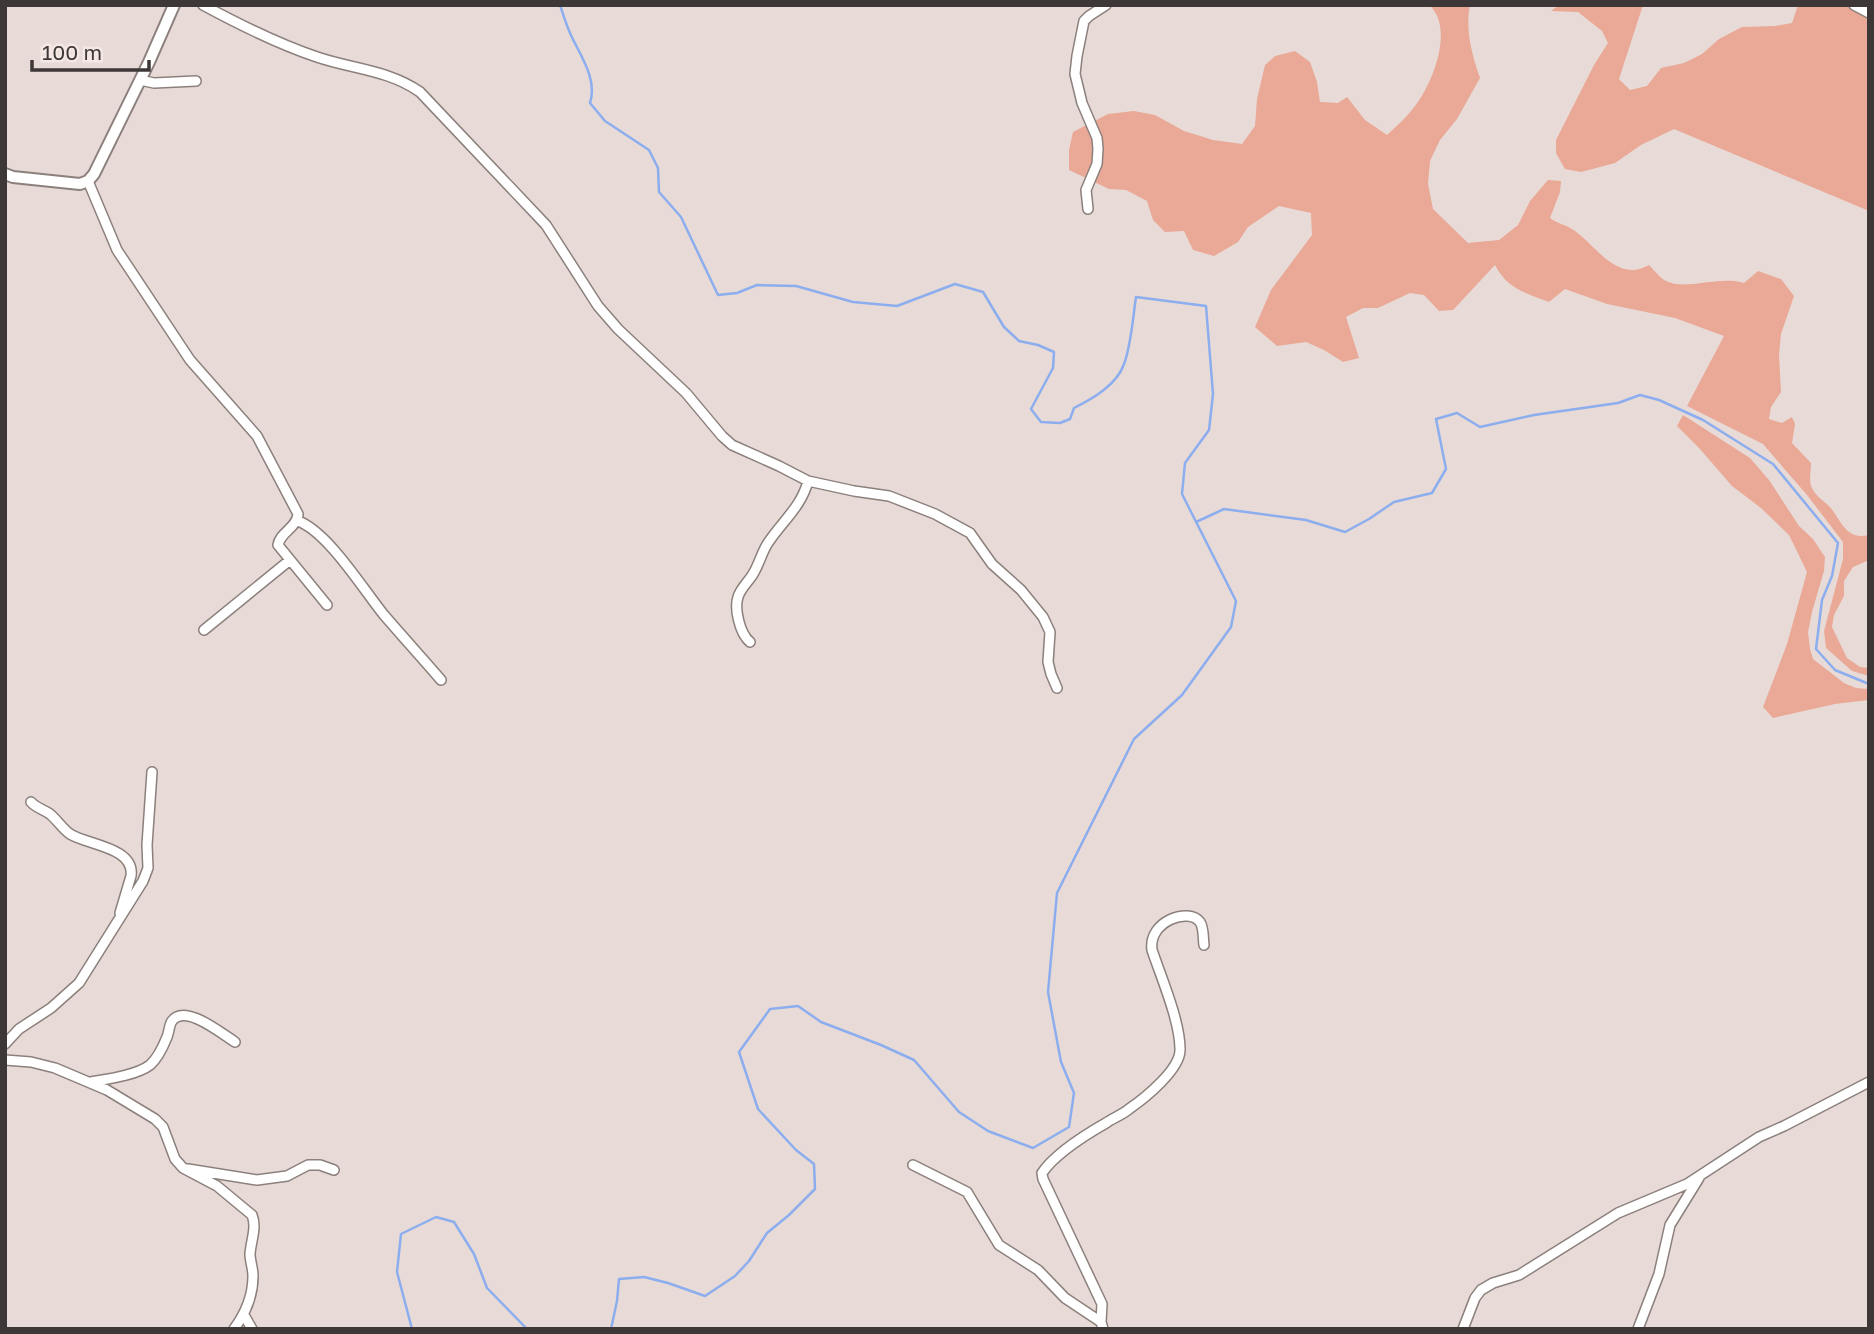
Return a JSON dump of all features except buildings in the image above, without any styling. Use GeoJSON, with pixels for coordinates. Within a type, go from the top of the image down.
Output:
{"type":"FeatureCollection","features":[{"type":"Feature","properties":{"kind":"street"},"geometry":{"type":"LineString","coordinates":[[5,174],[80,184],[94,174],[173,5]]}},
{"type":"Feature","properties":{"kind":"street"},"geometry":{"type":"LineString","coordinates":[[203,5],[241,26],[305,52],[396,78],[420,92],[546,225],[598,306],[618,329],[686,393],[732,445],[808,481],[889,496],[935,514],[970,533],[992,565],[1021,590],[1043,617],[1051,632],[1048,662],[1058,688]]}},
{"type":"Feature","properties":{"kind":"street"},"geometry":{"type":"LineString","coordinates":[[1088,209],[1086,190],[1097,164],[1097,138],[1082,103],[1075,74],[1084,21],[1106,5]]}},
{"type":"Feature","properties":{"kind":"street"},"geometry":{"type":"LineString","coordinates":[[1854,5],[1869,13]]}},
{"type":"Feature","properties":{"kind":"street"},"geometry":{"type":"LineString","coordinates":[[140,80],[154,83],[196,81]]}},
{"type":"Feature","properties":{"kind":"street"},"geometry":{"type":"LineString","coordinates":[[88,180],[117,250],[190,360],[257,436],[298,514],[298,521],[278,540],[278,545],[327,605]]}},
{"type":"Feature","properties":{"kind":"street"},"geometry":{"type":"LineString","coordinates":[[750,642],[740,629],[737,597],[753,574],[769,540],[801,500],[808,481]]}},
{"type":"Feature","properties":{"kind":"street"},"geometry":{"type":"LineString","coordinates":[[298,521],[313,529],[341,559],[384,615],[441,680]]}},
{"type":"Feature","properties":{"kind":"street"},"geometry":{"type":"LineString","coordinates":[[204,630],[290,561]]}},
{"type":"Feature","properties":{"kind":"street"},"geometry":{"type":"LineString","coordinates":[[5,1044],[19,1029],[51,1008],[86,976],[140,887],[148,868],[152,772]]}},
{"type":"Feature","properties":{"kind":"street"},"geometry":{"type":"LineString","coordinates":[[31,802],[71,834],[98,843],[129,863],[131,876],[119,918]]}},
{"type":"Feature","properties":{"kind":"street"},"geometry":{"type":"LineString","coordinates":[[1102,1325],[1102,1304],[1042,1173],[1079,1140],[1148,1095],[1180,1058],[1178,1032],[1152,950],[1154,931],[1173,918],[1190,917],[1201,924],[1204,946]]}},
{"type":"Feature","properties":{"kind":"street"},"geometry":{"type":"LineString","coordinates":[[90,1082],[148,1067],[158,1056],[172,1021],[177,1017],[190,1015],[235,1042]]}},
{"type":"Feature","properties":{"kind":"street"},"geometry":{"type":"LineString","coordinates":[[5,1060],[46,1065],[90,1082],[160,1123],[175,1159],[183,1168],[227,1193],[251,1215],[253,1237],[250,1252],[253,1279],[244,1315],[234,1329]]}},
{"type":"Feature","properties":{"kind":"street"},"geometry":{"type":"LineString","coordinates":[[1463,1329],[1481,1290],[1518,1275],[1618,1213],[1687,1184],[1759,1136],[1869,1082]]}},
{"type":"Feature","properties":{"kind":"street"},"geometry":{"type":"LineString","coordinates":[[183,1168],[257,1181],[287,1176],[308,1165],[320,1165],[334,1170]]}},
{"type":"Feature","properties":{"kind":"street"},"geometry":{"type":"LineString","coordinates":[[913,1165],[967,1192],[999,1245],[1038,1270],[1065,1297],[1102,1325]]}},
{"type":"Feature","properties":{"kind":"street"},"geometry":{"type":"LineString","coordinates":[[1638,1329],[1658,1274],[1670,1225],[1700,1176]]}},
{"type":"Feature","properties":{"kind":"street"},"geometry":{"type":"LineString","coordinates":[[244,1315],[252,1329]]}},
{"type":"Feature","properties":{"kind":"shaded area"},"geometry":{"type":"Polygon","coordinates":[[[1429,5],[1470,5],[1469,33],[1480,78],[1457,119],[1440,140],[1430,161],[1428,184],[1433,209],[1468,243],[1499,240],[1518,225],[1530,201],[1548,180],[1561,181],[1560,192],[1550,218],[1575,231],[1617,266],[1634,270],[1649,265],[1659,276],[1674,284],[1724,281],[1744,283],[1758,271],[1781,279],[1794,296],[1781,334],[1781,392],[1771,407],[1769,419],[1782,423],[1792,417],[1795,424],[1792,443],[1811,463],[1811,486],[1849,532],[1861,536],[1869,535],[1869,560],[1853,567],[1844,581],[1844,596],[1834,615],[1832,627],[1847,658],[1860,667],[1869,668],[1869,676],[1852,671],[1826,648],[1824,631],[1843,559],[1843,542],[1763,444],[1687,406],[1724,336],[1675,318],[1607,304],[1565,289],[1549,302],[1511,285],[1495,265],[1453,310],[1439,311],[1424,295],[1410,293],[1378,308],[1363,308],[1346,317],[1359,358],[1343,362],[1306,342],[1277,346],[1255,327],[1271,290],[1312,235],[1311,213],[1279,206],[1248,227],[1238,242],[1214,256],[1193,250],[1184,231],[1165,232],[1153,220],[1147,201],[1126,190],[1109,189],[1069,170],[1073,132],[1108,114],[1134,111],[1155,115],[1184,131],[1213,140],[1242,144],[1255,126],[1257,99],[1265,65],[1275,56],[1295,51],[1310,62],[1320,102],[1338,103],[1347,97],[1365,120],[1387,135],[1419,101],[1433,74],[1438,58],[1440,28],[1437,15],[1429,5]]]}},
{"type":"Feature","properties":{"kind":"shaded area"},"geometry":{"type":"Polygon","coordinates":[[[1559,5],[1643,5],[1619,79],[1630,90],[1647,86],[1661,68],[1684,63],[1702,54],[1719,39],[1742,27],[1792,23],[1798,5],[1869,5],[1869,211],[1674,129],[1641,145],[1615,163],[1581,172],[1565,169],[1556,153],[1556,140],[1608,43],[1602,31],[1578,12],[1551,11],[1559,5]]]}},
{"type":"Feature","properties":{"kind":"shaded area"},"geometry":{"type":"Polygon","coordinates":[[[1683,415],[1750,458],[1825,557],[1824,571],[1808,632],[1813,659],[1844,683],[1869,689],[1869,700],[1835,704],[1773,718],[1763,707],[1787,644],[1807,572],[1789,535],[1761,508],[1732,486],[1677,426],[1683,415]]]}},
{"type":"Feature","properties":{"kind":"waterway"},"geometry":{"type":"LineString","coordinates":[[560,5],[590,75],[590,103],[605,121],[649,150],[658,168],[659,192],[681,217],[718,295],[737,293],[757,285],[796,286],[853,302],[897,306],[955,284],[983,292],[1004,327],[1019,341],[1054,352],[1053,368],[1031,409],[1041,422],[1060,423],[1070,419],[1074,408],[1103,390],[1121,372],[1128,349],[1136,297],[1206,306],[1213,394],[1209,430],[1185,463],[1182,494],[1236,601],[1231,627],[1182,695],[1134,739],[1057,893],[1048,992],[1061,1062],[1074,1093],[1069,1127],[1033,1148],[988,1131],[959,1112],[914,1060],[821,1022],[798,1006],[770,1009],[739,1052],[758,1109],[796,1150],[814,1164],[815,1189],[767,1233],[749,1261],[735,1276],[705,1296],[644,1277],[619,1279],[611,1329]]}},
{"type":"Feature","properties":{"kind":"waterway"},"geometry":{"type":"LineString","coordinates":[[1196,522],[1224,509],[1306,520],[1345,532],[1394,502],[1432,493],[1446,469],[1436,419],[1457,413],[1480,427],[1534,415],[1618,403],[1640,395],[1659,400],[1703,420],[1773,464],[1838,543],[1832,576],[1822,600],[1816,649],[1835,670],[1869,684]]}},
{"type":"Feature","properties":{"kind":"waterway"},"geometry":{"type":"LineString","coordinates":[[412,1329],[397,1272],[401,1234],[436,1217],[454,1222],[474,1254],[487,1288],[527,1329]]}}]}
